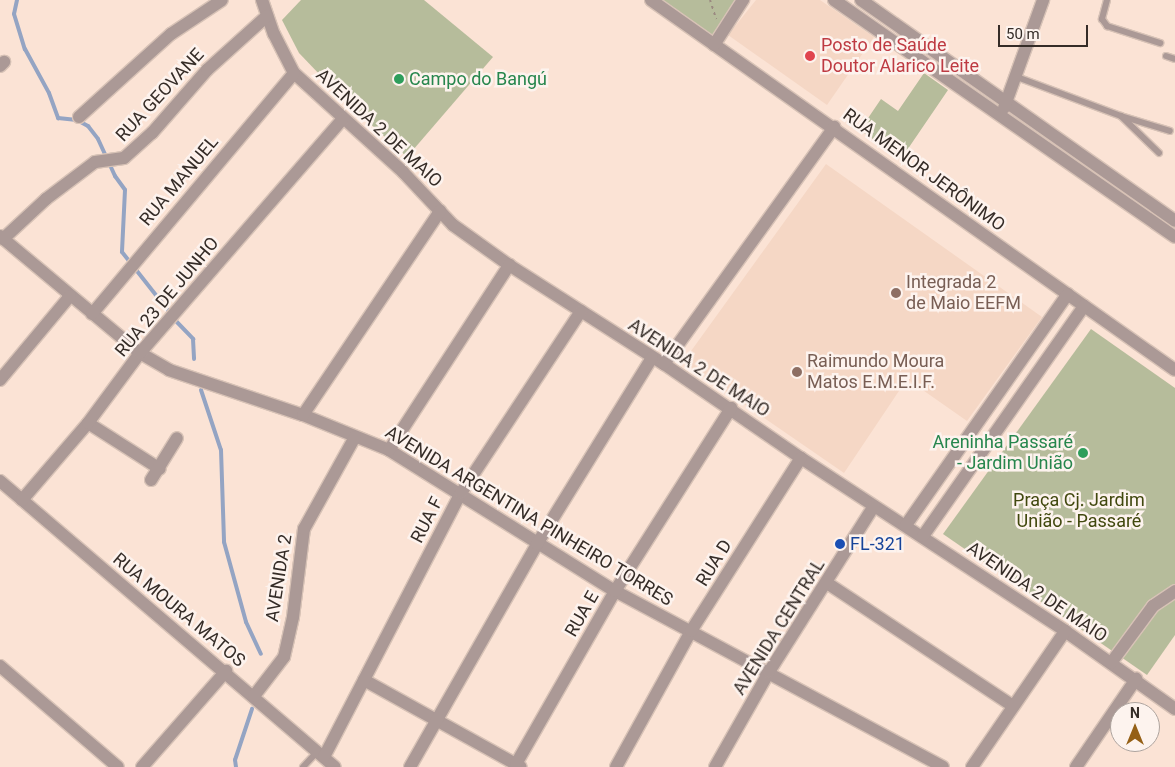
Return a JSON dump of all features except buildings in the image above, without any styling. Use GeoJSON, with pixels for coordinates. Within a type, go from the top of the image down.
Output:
{"type":"FeatureCollection","features":[{"type":"Feature","properties":{"kind":"street"},"geometry":{"type":"LineString","coordinates":[[79,117],[171,34],[222,0]]}},
{"type":"Feature","properties":{"kind":"street","name":"AVENIDA 2 DE MAIO"},"geometry":{"type":"LineString","coordinates":[[262,0],[267,16],[294,72],[343,119],[403,172],[453,225],[509,265],[664,364],[731,408],[801,458],[923,536],[1136,679],[1175,709]]}},
{"type":"Feature","properties":{"kind":"street","name":"RUA MENOR JERÔNIMO"},"geometry":{"type":"LineString","coordinates":[[651,0],[717,40],[834,127],[1175,370]]}},
{"type":"Feature","properties":{"kind":"street"},"geometry":{"type":"LineString","coordinates":[[717,40],[743,0]]}},
{"type":"Feature","properties":{"kind":"street"},"geometry":{"type":"LineString","coordinates":[[834,0],[1175,236]]}},
{"type":"Feature","properties":{"kind":"street"},"geometry":{"type":"LineString","coordinates":[[861,0],[1009,102],[1175,221]]}},
{"type":"Feature","properties":{"kind":"street"},"geometry":{"type":"LineString","coordinates":[[1000,114],[1009,102],[1044,0]]}},
{"type":"Feature","properties":{"kind":"street","name":"RUA GEOVANE"},"geometry":{"type":"LineString","coordinates":[[2,238],[46,199],[106,161],[124,158],[138,146],[207,70],[267,16]]}},
{"type":"Feature","properties":{"kind":"street","name":"RUA MANUEL"},"geometry":{"type":"LineString","coordinates":[[92,314],[294,72]]}},
{"type":"Feature","properties":{"kind":"street","name":"RUA 23 DE JUNHO"},"geometry":{"type":"LineString","coordinates":[[22,500],[88,423],[140,352],[179,310],[343,119]]}},
{"type":"Feature","properties":{"kind":"street"},"geometry":{"type":"LineString","coordinates":[[664,364],[834,127]]}},
{"type":"Feature","properties":{"kind":"street"},"geometry":{"type":"LineString","coordinates":[[1068,162],[1076,150]]}},
{"type":"Feature","properties":{"kind":"street"},"geometry":{"type":"LineString","coordinates":[[303,415],[440,211]]}},
{"type":"Feature","properties":{"kind":"street","name":"AVENIDA ARGENTINA PINHEIRO TORRES"},"geometry":{"type":"LineString","coordinates":[[2,238],[140,352],[169,370],[303,415],[389,450],[461,493],[537,544],[615,591],[943,767]]}},
{"type":"Feature","properties":{"kind":"street"},"geometry":{"type":"LineString","coordinates":[[389,450],[509,265]]}},
{"type":"Feature","properties":{"kind":"street"},"geometry":{"type":"LineString","coordinates":[[906,525],[1068,294]]}},
{"type":"Feature","properties":{"kind":"street"},"geometry":{"type":"LineString","coordinates":[[0,380],[70,296]]}},
{"type":"Feature","properties":{"kind":"street"},"geometry":{"type":"LineString","coordinates":[[923,536],[1084,306]]}},
{"type":"Feature","properties":{"kind":"street","name":"RUA F"},"geometry":{"type":"LineString","coordinates":[[321,754],[364,680],[461,493],[581,311]]}},
{"type":"Feature","properties":{"kind":"street"},"geometry":{"type":"LineString","coordinates":[[1039,336],[1055,348]]}},
{"type":"Feature","properties":{"kind":"street"},"geometry":{"type":"LineString","coordinates":[[410,767],[537,544],[652,358]]}},
{"type":"Feature","properties":{"kind":"street"},"geometry":{"type":"LineString","coordinates":[[999,393],[1015,406]]}},
{"type":"Feature","properties":{"kind":"street","name":"RUA E"},"geometry":{"type":"LineString","coordinates":[[518,766],[615,591],[731,408]]}},
{"type":"Feature","properties":{"kind":"street"},"geometry":{"type":"LineString","coordinates":[[88,423],[160,469]]}},
{"type":"Feature","properties":{"kind":"street"},"geometry":{"type":"LineString","coordinates":[[969,436],[985,448]]}},
{"type":"Feature","properties":{"kind":"street","name":"AVENIDA 2"},"geometry":{"type":"LineString","coordinates":[[254,696],[284,657],[292,617],[304,529],[355,437]]}},
{"type":"Feature","properties":{"kind":"street"},"geometry":{"type":"LineString","coordinates":[[151,480],[160,469],[177,438]]}},
{"type":"Feature","properties":{"kind":"street","name":"RUA D"},"geometry":{"type":"LineString","coordinates":[[616,767],[691,631],[801,458]]}},
{"type":"Feature","properties":{"kind":"street","name":"RUA MOURA MATOS"},"geometry":{"type":"LineString","coordinates":[[0,481],[226,671],[335,767]]}},
{"type":"Feature","properties":{"kind":"street"},"geometry":{"type":"LineString","coordinates":[[931,490],[947,502]]}},
{"type":"Feature","properties":{"kind":"street","name":"AVENIDA CENTRAL"},"geometry":{"type":"LineString","coordinates":[[715,767],[769,672],[874,506]]}},
{"type":"Feature","properties":{"kind":"street"},"geometry":{"type":"LineString","coordinates":[[827,583],[1013,706]]}},
{"type":"Feature","properties":{"kind":"street"},"geometry":{"type":"LineString","coordinates":[[1111,663],[1152,606],[1175,592]]}},
{"type":"Feature","properties":{"kind":"street"},"geometry":{"type":"LineString","coordinates":[[972,767],[1064,631]]}},
{"type":"Feature","properties":{"kind":"street"},"geometry":{"type":"LineString","coordinates":[[0,666],[118,767]]}},
{"type":"Feature","properties":{"kind":"street"},"geometry":{"type":"LineString","coordinates":[[142,767],[226,671]]}},
{"type":"Feature","properties":{"kind":"street"},"geometry":{"type":"LineString","coordinates":[[1076,767],[1136,679]]}},
{"type":"Feature","properties":{"kind":"street"},"geometry":{"type":"LineString","coordinates":[[364,680],[438,719],[518,766]]}},
{"type":"Feature","properties":{"kind":"lane"},"geometry":{"type":"LineString","coordinates":[[1107,0],[1102,19],[1107,26],[1160,43]]}},
{"type":"Feature","properties":{"kind":"lane"},"geometry":{"type":"LineString","coordinates":[[1166,56],[1175,59]]}},
{"type":"Feature","properties":{"kind":"lane"},"geometry":{"type":"LineString","coordinates":[[1017,77],[1121,116],[1170,131]]}},
{"type":"Feature","properties":{"kind":"lane"},"geometry":{"type":"LineString","coordinates":[[1121,116],[1159,153]]}},
{"type":"Feature","properties":{"kind":"lane"},"geometry":{"type":"LineString","coordinates":[[304,767],[321,754]]}},
{"type":"Feature","properties":{"kind":"path"},"geometry":{"type":"LineString","coordinates":[[710,0],[717,40]]}},
{"type":"Feature","properties":{"kind":"shaded area","name":"Posto de Saúde Doutor Alarico Leite"},"geometry":{"type":"Polygon","coordinates":[[[756,0],[820,0],[874,37],[827,105],[728,35],[756,0]]]}},
{"type":"Feature","properties":{"kind":"shaded area","name":"Integrada 2 de Maio EEFM"},"geometry":{"type":"Polygon","coordinates":[[[826,164],[1042,317],[967,421],[907,379],[844,473],[686,364],[686,358],[826,164]]]}},
{"type":"Feature","properties":{"kind":"green space","name":"Campo do Bangú"},"geometry":{"type":"Polygon","coordinates":[[[301,0],[424,0],[493,57],[407,157],[345,101],[299,53],[282,20],[301,0]]]}},
{"type":"Feature","properties":{"kind":"green space"},"geometry":{"type":"Polygon","coordinates":[[[661,0],[737,0],[714,37],[661,0]]]}},
{"type":"Feature","properties":{"kind":"green space"},"geometry":{"type":"Polygon","coordinates":[[[924,73],[948,90],[901,159],[860,130],[881,99],[898,111],[924,73]]]}},
{"type":"Feature","properties":{"kind":"green space","name":"Praça Cj. Jardim União - Passaré"},"geometry":{"type":"Polygon","coordinates":[[[1091,329],[1175,388],[1175,635],[1147,675],[943,534],[1091,329]]]}},
{"type":"Feature","properties":{"kind":"waterway"},"geometry":{"type":"LineString","coordinates":[[17,0],[14,14],[25,49],[49,93],[58,118],[77,120],[88,126],[98,139],[115,176],[125,190],[122,252],[170,313]]}},
{"type":"Feature","properties":{"kind":"waterway"},"geometry":{"type":"LineString","coordinates":[[174,319],[193,339],[194,359]]}},
{"type":"Feature","properties":{"kind":"waterway"},"geometry":{"type":"LineString","coordinates":[[201,390],[221,450],[224,542],[246,622],[261,654]]}},
{"type":"Feature","properties":{"kind":"waterway"},"geometry":{"type":"LineString","coordinates":[[236,767],[235,760],[252,709]]}},
{"type":"Feature","properties":{"kind":"place","name":"Posto de Saúde Doutor Alarico Leite"},"geometry":{"type":"Point","coordinates":[810,56]}},
{"type":"Feature","properties":{"kind":"place","name":"Campo do Bangú"},"geometry":{"type":"Point","coordinates":[399,79]}},
{"type":"Feature","properties":{"kind":"place","name":"Integrada 2 de Maio EEFM"},"geometry":{"type":"Point","coordinates":[896,293]}},
{"type":"Feature","properties":{"kind":"place","name":"Raimundo Moura Matos E.M.E.I.F."},"geometry":{"type":"Point","coordinates":[797,372]}},
{"type":"Feature","properties":{"kind":"place","name":"Areninha Passaré - Jardim União"},"geometry":{"type":"Point","coordinates":[1083,453]}},
{"type":"Feature","properties":{"kind":"place","name":"FL-321"},"geometry":{"type":"Point","coordinates":[840,544]}}]}
